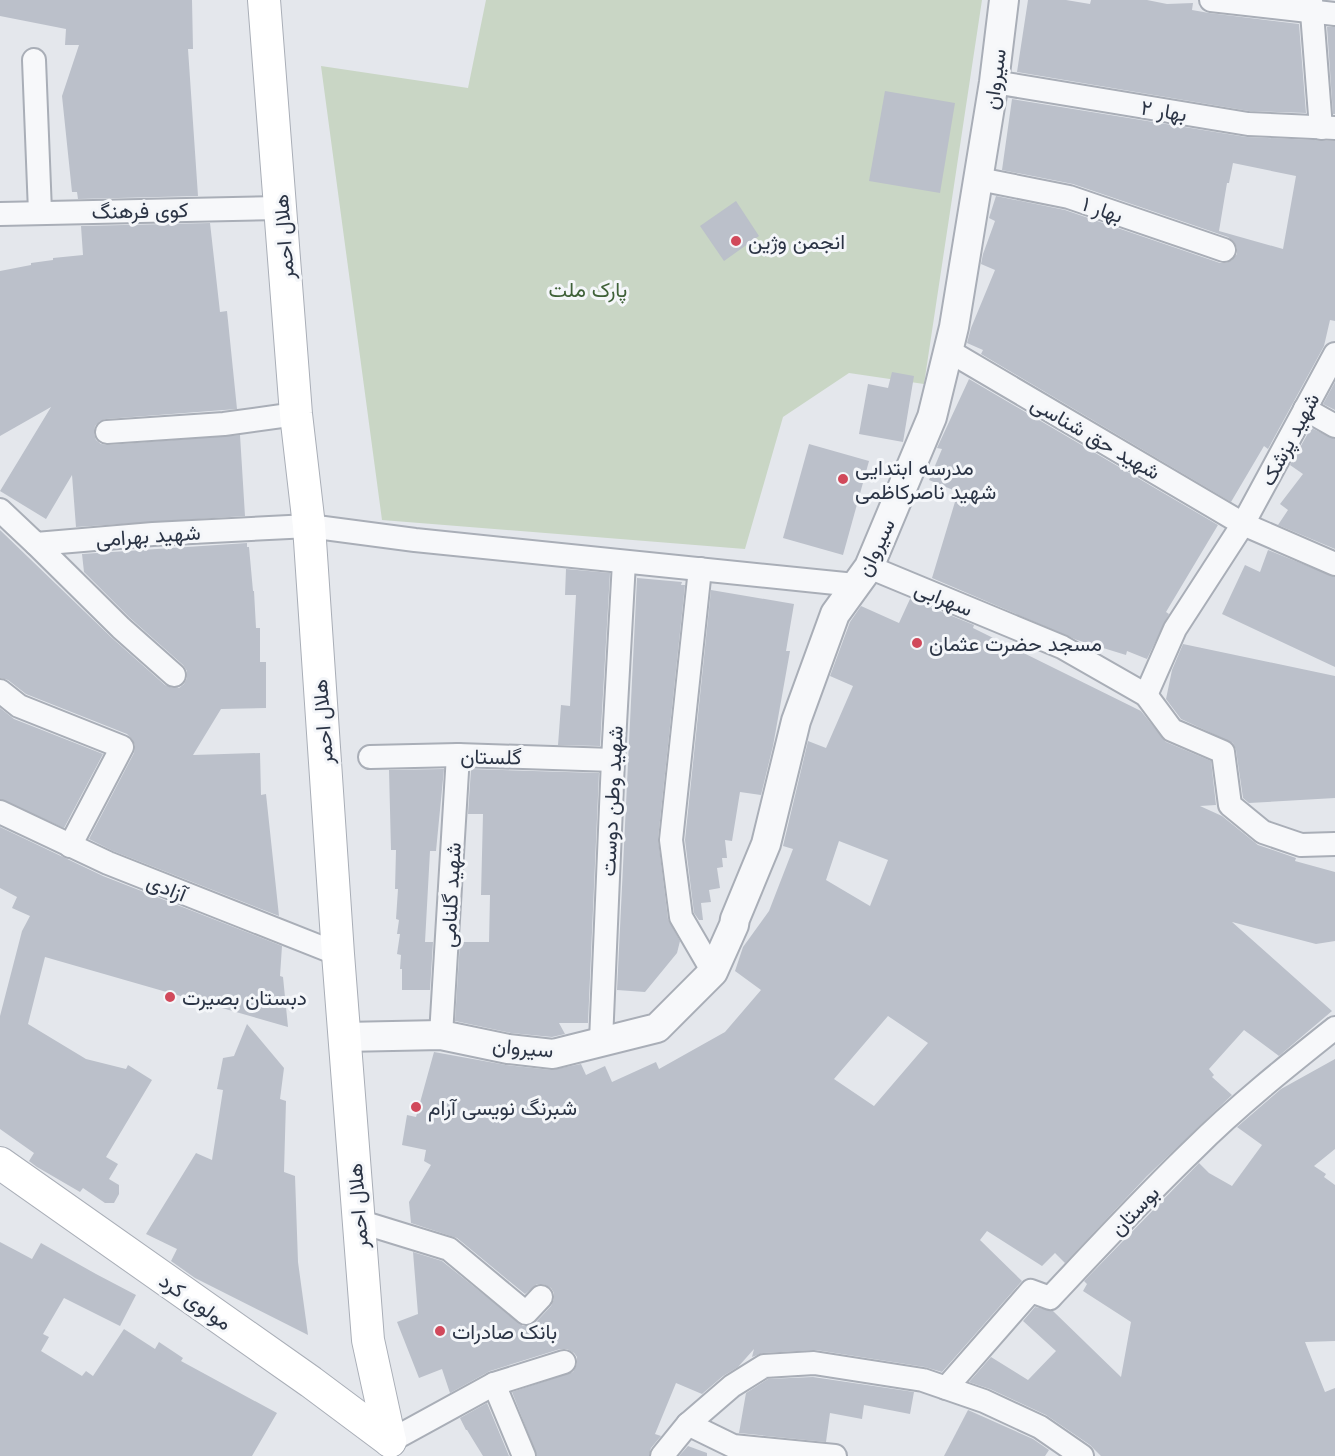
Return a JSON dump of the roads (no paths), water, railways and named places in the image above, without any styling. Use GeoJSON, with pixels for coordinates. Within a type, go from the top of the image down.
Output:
{"type":"FeatureCollection","features":[{"type":"Feature","properties":{"kind":"main road","name":"هلال احمر"},"geometry":{"type":"LineString","coordinates":[[264,0],[296,414],[309,526],[344,1037],[368,1340],[392,1451]]}},
{"type":"Feature","properties":{"kind":"main road","name":"مولوی کرد"},"geometry":{"type":"LineString","coordinates":[[0,1163],[311,1382],[392,1451]]}},
{"type":"Feature","properties":{"kind":"street","name":"سیروان"},"geometry":{"type":"LineString","coordinates":[[344,1037],[441,1035],[508,1050],[553,1054],[657,1028],[713,972],[735,926],[735,919],[766,844],[796,721],[835,614],[862,576],[932,417],[949,351],[979,179],[1004,0]]}},
{"type":"Feature","properties":{"kind":"street"},"geometry":{"type":"LineString","coordinates":[[1211,0],[1312,6],[1335,14]]}},
{"type":"Feature","properties":{"kind":"street"},"geometry":{"type":"LineString","coordinates":[[1312,6],[1328,128]]}},
{"type":"Feature","properties":{"kind":"street"},"geometry":{"type":"LineString","coordinates":[[34,60],[40,212]]}},
{"type":"Feature","properties":{"kind":"street","name":"بهار ۲"},"geometry":{"type":"LineString","coordinates":[[994,81],[1248,124],[1328,128]]}},
{"type":"Feature","properties":{"kind":"street","name":"بهار ۱"},"geometry":{"type":"LineString","coordinates":[[979,179],[1069,197],[1224,249]]}},
{"type":"Feature","properties":{"kind":"street","name":"کوی فرهنگ"},"geometry":{"type":"LineString","coordinates":[[0,214],[281,208]]}},
{"type":"Feature","properties":{"kind":"street","name":"شهید حق شناسی"},"geometry":{"type":"LineString","coordinates":[[949,351],[1243,524],[1335,564]]}},
{"type":"Feature","properties":{"kind":"street","name":"شهید پزشک"},"geometry":{"type":"LineString","coordinates":[[1146,695],[1176,629],[1243,524],[1335,354]]}},
{"type":"Feature","properties":{"kind":"street"},"geometry":{"type":"LineString","coordinates":[[1305,409],[1335,426]]}},
{"type":"Feature","properties":{"kind":"street"},"geometry":{"type":"LineString","coordinates":[[107,432],[224,424],[296,414]]}},
{"type":"Feature","properties":{"kind":"street"},"geometry":{"type":"LineString","coordinates":[[0,510],[121,628],[174,675]]}},
{"type":"Feature","properties":{"kind":"street","name":"شهید بهرامی"},"geometry":{"type":"LineString","coordinates":[[36,544],[153,534],[309,526],[624,562]]}},
{"type":"Feature","properties":{"kind":"street","name":"سهرابی"},"geometry":{"type":"LineString","coordinates":[[624,562],[699,569],[862,576],[1062,646],[1146,695]]}},
{"type":"Feature","properties":{"kind":"street","name":"شهید وطن دوست"},"geometry":{"type":"LineString","coordinates":[[601,1041],[612,760],[624,562]]}},
{"type":"Feature","properties":{"kind":"street"},"geometry":{"type":"LineString","coordinates":[[699,569],[671,840],[681,917],[713,972]]}},
{"type":"Feature","properties":{"kind":"street"},"geometry":{"type":"LineString","coordinates":[[0,691],[19,706],[122,747],[70,846]]}},
{"type":"Feature","properties":{"kind":"street"},"geometry":{"type":"LineString","coordinates":[[1146,695],[1172,730],[1223,752],[1230,805],[1263,832],[1301,845],[1335,844]]}},
{"type":"Feature","properties":{"kind":"street","name":"گلستان"},"geometry":{"type":"LineString","coordinates":[[370,757],[458,755],[612,760]]}},
{"type":"Feature","properties":{"kind":"street","name":"شهید گلنامی"},"geometry":{"type":"LineString","coordinates":[[441,1035],[458,755]]}},
{"type":"Feature","properties":{"kind":"street","name":"آزادی"},"geometry":{"type":"LineString","coordinates":[[0,812],[108,863],[338,954]]}},
{"type":"Feature","properties":{"kind":"street","name":"بوستان"},"geometry":{"type":"LineString","coordinates":[[946,1388],[1031,1291],[1050,1298],[1194,1149],[1285,1068],[1335,1028]]}},
{"type":"Feature","properties":{"kind":"street"},"geometry":{"type":"LineString","coordinates":[[358,1221],[449,1249],[526,1313],[541,1297]]}},
{"type":"Feature","properties":{"kind":"street"},"geometry":{"type":"LineString","coordinates":[[392,1451],[495,1384],[564,1362]]}},
{"type":"Feature","properties":{"kind":"street"},"geometry":{"type":"LineString","coordinates":[[662,1456],[688,1424],[732,1386],[764,1366],[814,1363],[923,1380],[984,1401],[1040,1427],[1059,1449],[1082,1456]]}},
{"type":"Feature","properties":{"kind":"street"},"geometry":{"type":"LineString","coordinates":[[495,1384],[524,1456]]}},
{"type":"Feature","properties":{"kind":"street"},"geometry":{"type":"LineString","coordinates":[[688,1424],[733,1446],[835,1456]]}},
{"type":"Feature","properties":{"kind":"place","name":"انجمن وژین"},"geometry":{"type":"Point","coordinates":[736,241]}},
{"type":"Feature","properties":{"kind":"place","name":"مدرسه ابتدایی شهید ناصرکاظمی"},"geometry":{"type":"Point","coordinates":[843,479]}},
{"type":"Feature","properties":{"kind":"place","name":"مسجد حضرت عثمان"},"geometry":{"type":"Point","coordinates":[917,643]}},
{"type":"Feature","properties":{"kind":"place","name":"دبستان بصیرت"},"geometry":{"type":"Point","coordinates":[170,997]}},
{"type":"Feature","properties":{"kind":"place","name":"شبرنگ نویسی آرام"},"geometry":{"type":"Point","coordinates":[416,1107]}},
{"type":"Feature","properties":{"kind":"place","name":"بانک صادرات"},"geometry":{"type":"Point","coordinates":[440,1331]}},
{"type":"Feature","properties":{"kind":"park label","name":"پارک ملت"},"geometry":{"type":"Point","coordinates":[588,289]}}]}
